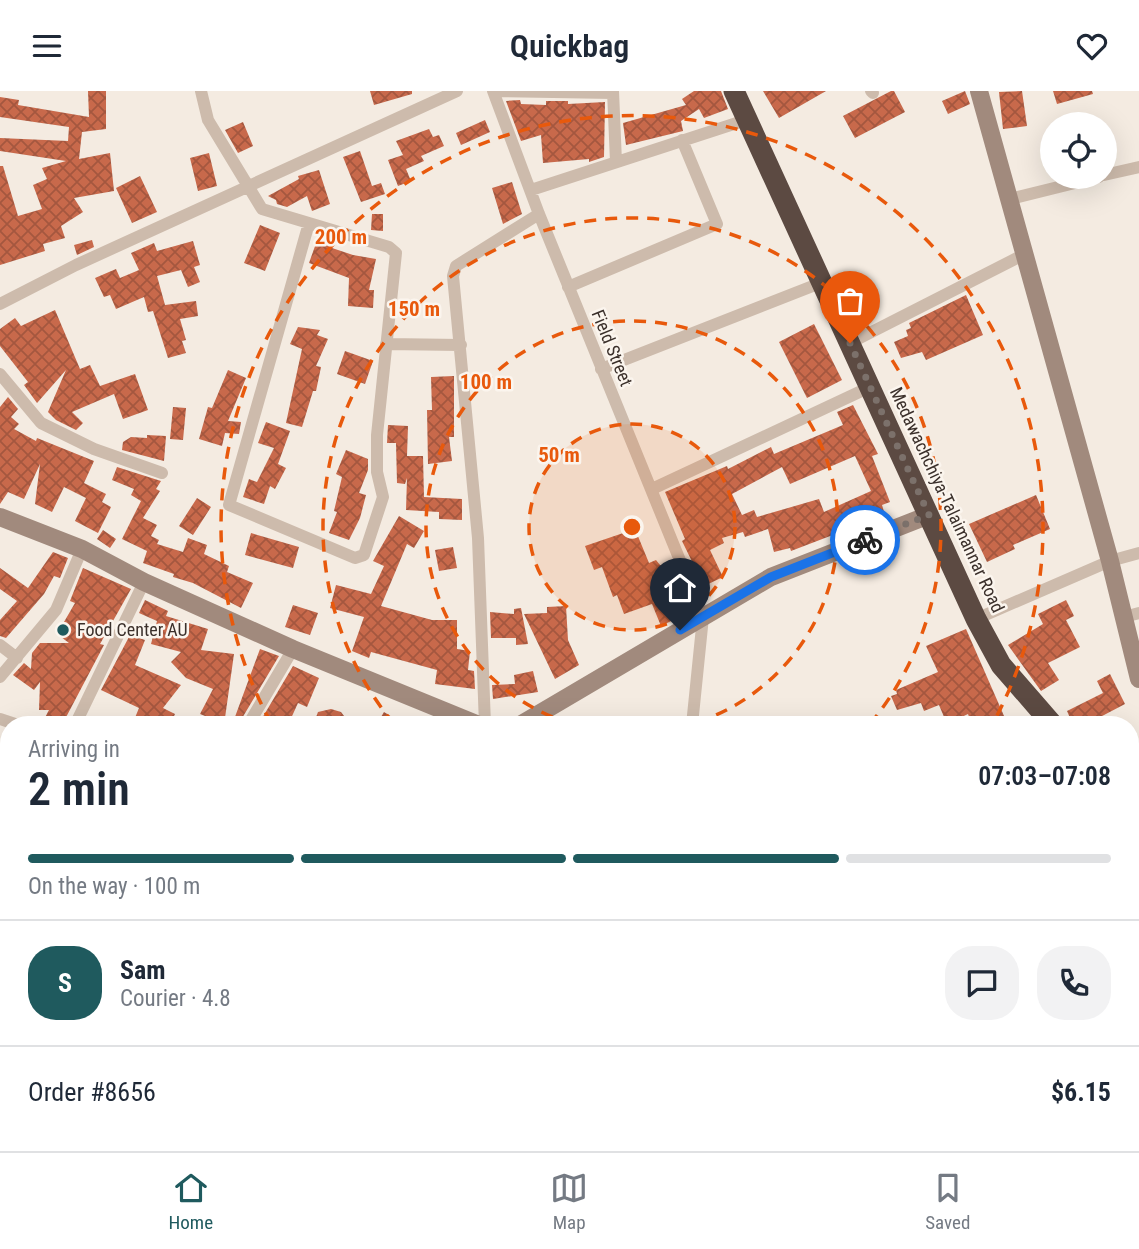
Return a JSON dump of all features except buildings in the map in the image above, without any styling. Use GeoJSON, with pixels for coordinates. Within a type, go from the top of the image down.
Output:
{"type":"FeatureCollection","features":[{"type":"Feature","properties":{"kind":"highway","name":"Medawachchiya-Talaimannar Road"},"geometry":{"type":"LineString","coordinates":[[734,91],[976,619],[1002,665],[1045,716]]}},
{"type":"Feature","properties":{"kind":"street"},"geometry":{"type":"LineString","coordinates":[[201,91],[208,120],[262,209],[309,223],[389,247],[396,253],[377,435],[377,472],[383,497],[364,555],[355,558],[229,505],[309,223]]}},
{"type":"Feature","properties":{"kind":"street"},"geometry":{"type":"LineString","coordinates":[[0,304],[76,265],[457,91]]}},
{"type":"Feature","properties":{"kind":"street"},"geometry":{"type":"LineString","coordinates":[[493,91],[613,92],[615,162]]}},
{"type":"Feature","properties":{"kind":"street","name":"Field Street"},"geometry":{"type":"LineString","coordinates":[[493,91],[568,287],[703,617]]}},
{"type":"Feature","properties":{"kind":"street"},"geometry":{"type":"LineString","coordinates":[[979,91],[1110,561],[1132,615],[1139,679]]}},
{"type":"Feature","properties":{"kind":"street"},"geometry":{"type":"LineString","coordinates":[[531,190],[746,120]]}},
{"type":"Feature","properties":{"kind":"street"},"geometry":{"type":"LineString","coordinates":[[568,287],[717,224],[682,140]]}},
{"type":"Feature","properties":{"kind":"street"},"geometry":{"type":"LineString","coordinates":[[1117,173],[1139,167]]}},
{"type":"Feature","properties":{"kind":"street"},"geometry":{"type":"LineString","coordinates":[[1010,199],[1050,189]]}},
{"type":"Feature","properties":{"kind":"street"},"geometry":{"type":"LineString","coordinates":[[485,716],[478,538],[453,276],[456,266],[539,214]]}},
{"type":"Feature","properties":{"kind":"street"},"geometry":{"type":"LineString","coordinates":[[850,343],[1023,255]]}},
{"type":"Feature","properties":{"kind":"street"},"geometry":{"type":"LineString","coordinates":[[601,369],[822,282]]}},
{"type":"Feature","properties":{"kind":"street"},"geometry":{"type":"LineString","coordinates":[[386,344],[461,345]]}},
{"type":"Feature","properties":{"kind":"street"},"geometry":{"type":"LineString","coordinates":[[0,374],[41,423],[94,449],[162,474]]}},
{"type":"Feature","properties":{"kind":"street"},"geometry":{"type":"LineString","coordinates":[[652,489],[870,387]]}},
{"type":"Feature","properties":{"kind":"street"},"geometry":{"type":"LineString","coordinates":[[535,716],[771,577],[929,515]]}},
{"type":"Feature","properties":{"kind":"street"},"geometry":{"type":"LineString","coordinates":[[0,517],[82,549],[144,582],[293,649],[457,716]]}},
{"type":"Feature","properties":{"kind":"street"},"geometry":{"type":"LineString","coordinates":[[0,677],[56,610],[82,549]]}},
{"type":"Feature","properties":{"kind":"street"},"geometry":{"type":"LineString","coordinates":[[976,619],[1110,561],[1139,553]]}},
{"type":"Feature","properties":{"kind":"street"},"geometry":{"type":"LineString","coordinates":[[79,716],[144,582]]}},
{"type":"Feature","properties":{"kind":"street"},"geometry":{"type":"LineString","coordinates":[[693,716],[703,617]]}},
{"type":"Feature","properties":{"kind":"street"},"geometry":{"type":"LineString","coordinates":[[0,645],[17,658]]}},
{"type":"Feature","properties":{"kind":"street"},"geometry":{"type":"LineString","coordinates":[[253,716],[293,649]]}},
{"type":"Feature","properties":{"kind":"way so far"},"geometry":{"type":"LineString","coordinates":[[850,343],[929,515],[865,540]]}},
{"type":"Feature","properties":{"kind":"place","name":"Food Center AU"},"geometry":{"type":"Point","coordinates":[63,630]}},
{"type":"Feature","properties":{"kind":"route"},"geometry":{"type":"LineString","coordinates":[[680,630],[771,577],[865,540]]}}]}
